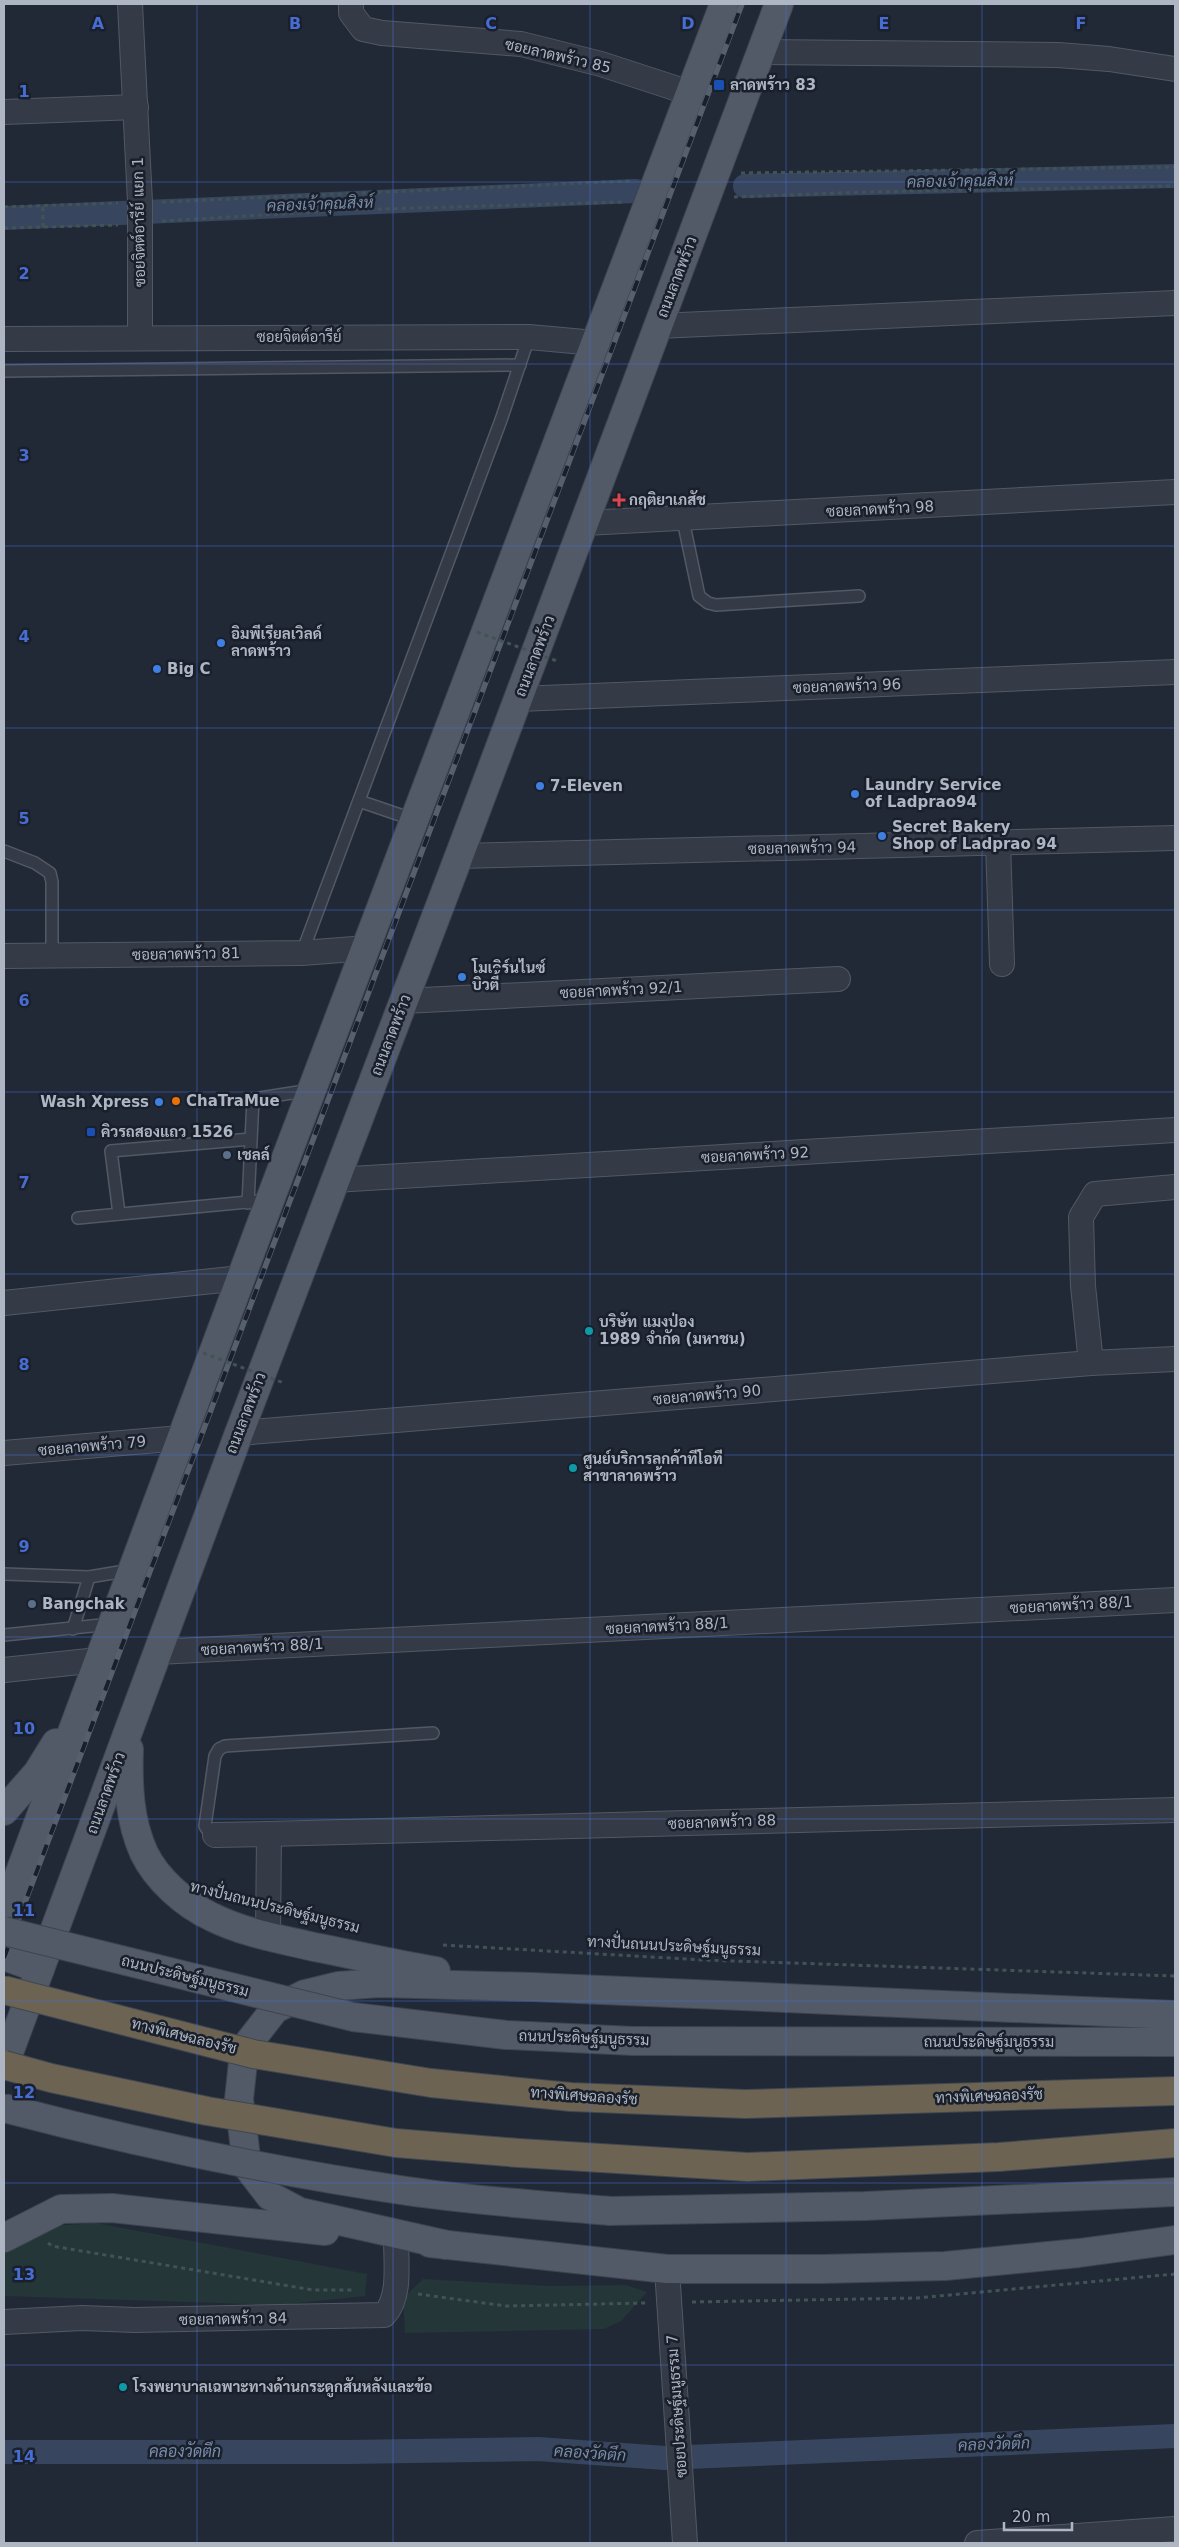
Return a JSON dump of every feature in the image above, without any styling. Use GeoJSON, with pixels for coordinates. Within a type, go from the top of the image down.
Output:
{"type":"FeatureCollection","features":[{"type":"Feature","properties":{"kind":"highway","name":"ทางพิเศษฉลองรัช"},"geometry":{"type":"LineString","coordinates":[[4,1990],[253,2054],[431,2083],[572,2097],[745,2104],[1175,2091]]}},
{"type":"Feature","properties":{"kind":"highway"},"geometry":{"type":"LineString","coordinates":[[6,2052],[51,2078],[216,2113],[396,2143],[519,2153],[748,2167],[999,2158],[1175,2143]]}},
{"type":"Feature","properties":{"kind":"main road"},"geometry":{"type":"LineString","coordinates":[[4,1915],[241,1278],[259,1201],[313,1090],[724,4]]}},
{"type":"Feature","properties":{"kind":"main road","name":"ถนนลาดพร้าว"},"geometry":{"type":"LineString","coordinates":[[6,2052],[40,1969],[334,1180],[459,856],[779,4]]}},
{"type":"Feature","properties":{"kind":"main road"},"geometry":{"type":"LineString","coordinates":[[4,1811],[38,1772],[85,1697]]}},
{"type":"Feature","properties":{"kind":"main road"},"geometry":{"type":"LineString","coordinates":[[130,1729],[130,1801],[135,1826],[145,1854],[164,1881],[196,1908],[213,1918],[268,1937],[401,1965],[532,1987]]}},
{"type":"Feature","properties":{"kind":"main road","name":"ถนนประดิษฐ์มนูธรรม"},"geometry":{"type":"LineString","coordinates":[[4,1931],[353,2017],[506,2035],[633,2041],[1175,2042]]}},
{"type":"Feature","properties":{"kind":"main road"},"geometry":{"type":"LineString","coordinates":[[4,1956],[40,1969]]}},
{"type":"Feature","properties":{"kind":"main road"},"geometry":{"type":"LineString","coordinates":[[447,2245],[300,2212],[270,2196],[247,2166],[239,2099],[243,2062],[250,2041],[275,2009],[305,1994],[338,1986],[379,1983],[532,1987],[1175,2015]]}},
{"type":"Feature","properties":{"kind":"main road"},"geometry":{"type":"LineString","coordinates":[[4,2108],[200,2156],[313,2176],[473,2199],[610,2211],[865,2206],[1175,2192]]}},
{"type":"Feature","properties":{"kind":"main road"},"geometry":{"type":"LineString","coordinates":[[4,2238],[61,2209],[112,2208],[667,2269],[945,2266],[1078,2253],[1175,2240]]}},
{"type":"Feature","properties":{"kind":"street","name":"ซอยจิตต์อารีย์ แยก 1"},"geometry":{"type":"LineString","coordinates":[[130,4],[140,214],[140,338]]}},
{"type":"Feature","properties":{"kind":"street","name":"ซอยลาดพร้าว 85"},"geometry":{"type":"LineString","coordinates":[[350,4],[351,13],[363,29],[382,33],[521,44],[601,64],[690,93]]}},
{"type":"Feature","properties":{"kind":"street"},"geometry":{"type":"LineString","coordinates":[[761,52],[1058,55],[1109,59],[1175,69]]}},
{"type":"Feature","properties":{"kind":"street"},"geometry":{"type":"LineString","coordinates":[[4,112],[136,106]]}},
{"type":"Feature","properties":{"kind":"street"},"geometry":{"type":"LineString","coordinates":[[658,326],[1175,303]]}},
{"type":"Feature","properties":{"kind":"street","name":"ซอยจิตต์อารีย์"},"geometry":{"type":"LineString","coordinates":[[4,339],[529,337],[595,343]]}},
{"type":"Feature","properties":{"kind":"street","name":"ซอยลาดพร้าว 98"},"geometry":{"type":"LineString","coordinates":[[584,523],[684,520],[1175,492]]}},
{"type":"Feature","properties":{"kind":"street","name":"ซอยลาดพร้าว 96"},"geometry":{"type":"LineString","coordinates":[[518,699],[1175,672]]}},
{"type":"Feature","properties":{"kind":"street","name":"ซอยลาดพร้าว 94"},"geometry":{"type":"LineString","coordinates":[[459,856],[1175,838]]}},
{"type":"Feature","properties":{"kind":"street"},"geometry":{"type":"LineString","coordinates":[[998,842],[1002,964]]}},
{"type":"Feature","properties":{"kind":"street","name":"ซอยลาดพร้าว 81"},"geometry":{"type":"LineString","coordinates":[[4,956],[302,953],[367,948]]}},
{"type":"Feature","properties":{"kind":"street","name":"ซอยลาดพร้าว 92/1"},"geometry":{"type":"LineString","coordinates":[[404,1001],[838,979]]}},
{"type":"Feature","properties":{"kind":"street","name":"ซอยลาดพร้าว 92"},"geometry":{"type":"LineString","coordinates":[[334,1180],[1175,1130]]}},
{"type":"Feature","properties":{"kind":"street"},"geometry":{"type":"LineString","coordinates":[[1091,1363],[1082,1286],[1081,1217],[1095,1194],[1175,1187]]}},
{"type":"Feature","properties":{"kind":"street"},"geometry":{"type":"LineString","coordinates":[[4,1303],[241,1278]]}},
{"type":"Feature","properties":{"kind":"street","name":"ซอยลาดพร้าว 90"},"geometry":{"type":"LineString","coordinates":[[239,1433],[1091,1363],[1175,1359]]}},
{"type":"Feature","properties":{"kind":"street","name":"ซอยลาดพร้าว 79"},"geometry":{"type":"LineString","coordinates":[[4,1453],[181,1438]]}},
{"type":"Feature","properties":{"kind":"street","name":"ซอยลาดพร้าว 88/1"},"geometry":{"type":"LineString","coordinates":[[158,1652],[1175,1600]]}},
{"type":"Feature","properties":{"kind":"street"},"geometry":{"type":"LineString","coordinates":[[4,1670],[98,1660]]}},
{"type":"Feature","properties":{"kind":"street","name":"ซอยลาดพร้าว 88"},"geometry":{"type":"LineString","coordinates":[[215,1835],[1175,1810]]}},
{"type":"Feature","properties":{"kind":"street"},"geometry":{"type":"LineString","coordinates":[[268,1937],[269,1834]]}},
{"type":"Feature","properties":{"kind":"street","name":"ซอยลาดพร้าว 84"},"geometry":{"type":"LineString","coordinates":[[4,2322],[82,2318],[135,2320],[384,2315],[391,2308],[396,2284],[396,2239]]}},
{"type":"Feature","properties":{"kind":"street","name":"ซอยประดิษฐ์มนูธรรม 7"},"geometry":{"type":"LineString","coordinates":[[667,2269],[685,2543]]}},
{"type":"Feature","properties":{"kind":"street"},"geometry":{"type":"LineString","coordinates":[[977,2543],[1175,2529]]}},
{"type":"Feature","properties":{"kind":"lane"},"geometry":{"type":"LineString","coordinates":[[302,953],[529,337]]}},
{"type":"Feature","properties":{"kind":"lane"},"geometry":{"type":"LineString","coordinates":[[4,371],[520,365]]}},
{"type":"Feature","properties":{"kind":"lane"},"geometry":{"type":"LineString","coordinates":[[684,520],[699,596],[708,603],[716,605],[859,596]]}},
{"type":"Feature","properties":{"kind":"lane"},"geometry":{"type":"LineString","coordinates":[[359,801],[415,820]]}},
{"type":"Feature","properties":{"kind":"lane"},"geometry":{"type":"LineString","coordinates":[[4,851],[35,863],[50,873],[52,882],[52,956]]}},
{"type":"Feature","properties":{"kind":"lane"},"geometry":{"type":"LineString","coordinates":[[78,1218],[259,1201],[251,1139],[252,1099],[313,1090]]}},
{"type":"Feature","properties":{"kind":"lane"},"geometry":{"type":"LineString","coordinates":[[119,1214],[111,1151],[251,1139]]}},
{"type":"Feature","properties":{"kind":"lane"},"geometry":{"type":"LineString","coordinates":[[4,1574],[88,1576],[131,1570]]}},
{"type":"Feature","properties":{"kind":"lane"},"geometry":{"type":"LineString","coordinates":[[73,1630],[88,1576]]}},
{"type":"Feature","properties":{"kind":"lane"},"geometry":{"type":"LineString","coordinates":[[4,1635],[73,1630],[111,1624]]}},
{"type":"Feature","properties":{"kind":"lane"},"geometry":{"type":"LineString","coordinates":[[215,1835],[209,1832],[205,1826],[215,1756],[225,1746],[432,1733]]}},
{"type":"Feature","properties":{"kind":"path"},"geometry":{"type":"LineString","coordinates":[[715,174],[1175,166]]}},
{"type":"Feature","properties":{"kind":"path"},"geometry":{"type":"LineString","coordinates":[[706,198],[868,192],[1175,186]]}},
{"type":"Feature","properties":{"kind":"path"},"geometry":{"type":"LineString","coordinates":[[4,207],[43,206],[178,219],[348,210],[588,201],[652,191]]}},
{"type":"Feature","properties":{"kind":"path"},"geometry":{"type":"LineString","coordinates":[[4,228],[43,226],[140,214],[652,191]]}},
{"type":"Feature","properties":{"kind":"path"},"geometry":{"type":"LineString","coordinates":[[43,206],[43,226]]}},
{"type":"Feature","properties":{"kind":"path"},"geometry":{"type":"LineString","coordinates":[[477,632],[557,661]]}},
{"type":"Feature","properties":{"kind":"path"},"geometry":{"type":"LineString","coordinates":[[204,1353],[284,1383]]}},
{"type":"Feature","properties":{"kind":"path","name":"ทางปั่นถนนประดิษฐ์มนูธรรม"},"geometry":{"type":"LineString","coordinates":[[439,1945],[704,1960],[1175,1976]]}},
{"type":"Feature","properties":{"kind":"shaded area"},"geometry":{"type":"Polygon","coordinates":[[[96,2223],[367,2274],[365,2296],[279,2305],[4,2296],[4,2250],[54,2226],[96,2223]]]}},
{"type":"Feature","properties":{"kind":"shaded area"},"geometry":{"type":"Polygon","coordinates":[[[423,2279],[550,2286],[626,2285],[647,2292],[621,2321],[604,2329],[405,2333],[403,2298],[423,2279]]]}},
{"type":"Feature","properties":{"kind":"waterway","name":"คลองเจ้าคุณสิงห์"},"geometry":{"type":"LineString","coordinates":[[745,186],[1175,176]]}},
{"type":"Feature","properties":{"kind":"waterway","name":"คลองเจ้าคุณสิงห์"},"geometry":{"type":"LineString","coordinates":[[4,218],[636,191]]}},
{"type":"Feature","properties":{"kind":"waterway","name":"คลองวัดตึก"},"geometry":{"type":"LineString","coordinates":[[4,2452],[348,2452],[538,2449],[665,2458],[1175,2436]]}},
{"type":"Feature","properties":{"kind":"railway"},"geometry":{"type":"LineString","coordinates":[[4,1958],[742,4]]}},
{"type":"Feature","properties":{"kind":"place","name":"ลาดพร้าว 83"},"geometry":{"type":"Point","coordinates":[719,85]}},
{"type":"Feature","properties":{"kind":"place","name":"กฤติยาเภสัช"},"geometry":{"type":"Point","coordinates":[619,500]}},
{"type":"Feature","properties":{"kind":"place","name":"อิมพีเรียลเวิลด์ ลาดพร้าว"},"geometry":{"type":"Point","coordinates":[221,643]}},
{"type":"Feature","properties":{"kind":"place","name":"Big C"},"geometry":{"type":"Point","coordinates":[157,669]}},
{"type":"Feature","properties":{"kind":"place","name":"7-Eleven"},"geometry":{"type":"Point","coordinates":[540,786]}},
{"type":"Feature","properties":{"kind":"place","name":"Laundry Service of Ladprao94"},"geometry":{"type":"Point","coordinates":[855,794]}},
{"type":"Feature","properties":{"kind":"place","name":"Secret Bakery Shop of Ladprao 94"},"geometry":{"type":"Point","coordinates":[882,836]}},
{"type":"Feature","properties":{"kind":"place","name":"โมเดิร์นไนซ์ บิวตี้"},"geometry":{"type":"Point","coordinates":[462,977]}},
{"type":"Feature","properties":{"kind":"place","name":"ChaTraMue"},"geometry":{"type":"Point","coordinates":[176,1101]}},
{"type":"Feature","properties":{"kind":"place","name":"Wash Xpress"},"geometry":{"type":"Point","coordinates":[159,1102]}},
{"type":"Feature","properties":{"kind":"place","name":"คิวรถสองแถว 1526"},"geometry":{"type":"Point","coordinates":[91,1132]}},
{"type":"Feature","properties":{"kind":"place","name":"เชลล์"},"geometry":{"type":"Point","coordinates":[227,1155]}},
{"type":"Feature","properties":{"kind":"place","name":"บริษัท แมงป่อง 1989 จำกัด (มหาชน)"},"geometry":{"type":"Point","coordinates":[589,1331]}},
{"type":"Feature","properties":{"kind":"place","name":"ศูนย์บริการลูกค้าทีโอที สาขาลาดพร้าว"},"geometry":{"type":"Point","coordinates":[573,1468]}},
{"type":"Feature","properties":{"kind":"place","name":"Bangchak"},"geometry":{"type":"Point","coordinates":[32,1604]}},
{"type":"Feature","properties":{"kind":"place","name":"โรงพยาบาลเฉพาะทางด้านกระดูกสันหลังและข้อ"},"geometry":{"type":"Point","coordinates":[123,2387]}}]}
